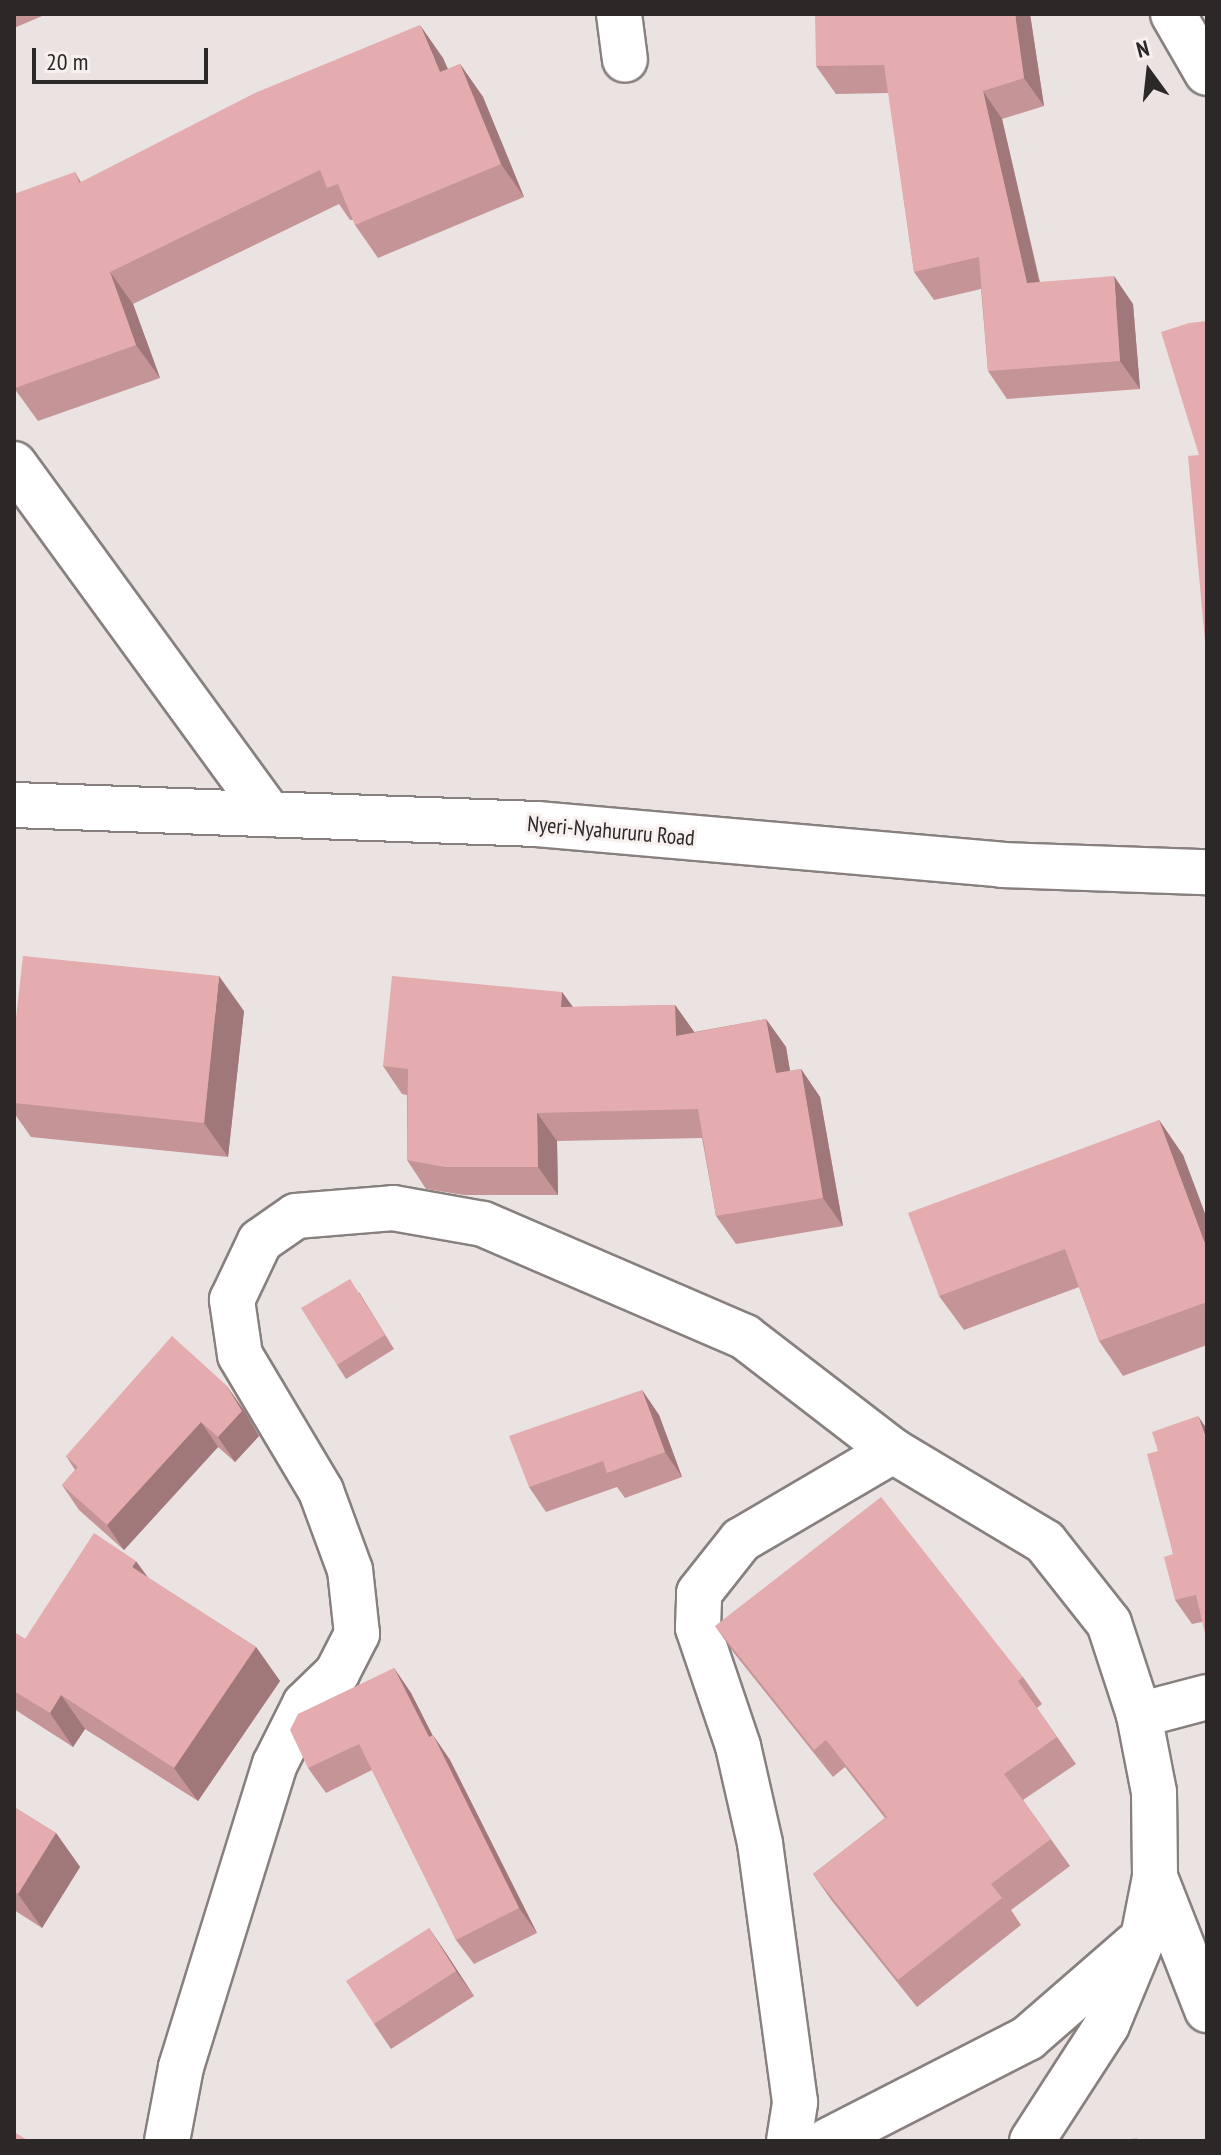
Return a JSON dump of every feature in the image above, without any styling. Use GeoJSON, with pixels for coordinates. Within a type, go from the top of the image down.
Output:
{"type":"FeatureCollection","features":[{"type":"Feature","properties":{"kind":"street"},"geometry":{"type":"LineString","coordinates":[[619,14],[625,60]]}},
{"type":"Feature","properties":{"kind":"street"},"geometry":{"type":"LineString","coordinates":[[1173,14],[1207,73]]}},
{"type":"Feature","properties":{"kind":"street"},"geometry":{"type":"LineString","coordinates":[[14,464],[269,814]]}},
{"type":"Feature","properties":{"kind":"street","name":"Nyeri-Nyahururu Road"},"geometry":{"type":"LineString","coordinates":[[14,805],[537,824],[1002,865],[1207,872]]}},
{"type":"Feature","properties":{"kind":"street"},"geometry":{"type":"LineString","coordinates":[[167,2141],[181,2067],[275,1764],[305,1704],[337,1673],[357,1634],[350,1570],[321,1491],[240,1355],[232,1326],[239,1278],[260,1241],[296,1216],[326,1211],[393,1208],[483,1224],[745,1337],[893,1451],[1045,1542],[1109,1623],[1139,1715],[1154,1792],[1155,1877],[1143,1938],[1107,2025],[1032,2141]]}},
{"type":"Feature","properties":{"kind":"street"},"geometry":{"type":"LineString","coordinates":[[789,2141],[795,2102],[760,1843],[738,1746],[698,1628],[699,1593],[741,1540],[893,1451]]}},
{"type":"Feature","properties":{"kind":"street"},"geometry":{"type":"LineString","coordinates":[[1139,1715],[1207,1697]]}},
{"type":"Feature","properties":{"kind":"street"},"geometry":{"type":"LineString","coordinates":[[1155,1877],[1207,2010]]}},
{"type":"Feature","properties":{"kind":"street"},"geometry":{"type":"LineString","coordinates":[[827,2141],[1028,2038],[1143,1938]]}},
{"type":"Feature","properties":{"kind":"building"},"geometry":{"type":"Polygon","coordinates":[[[815,14],[1015,14],[1024,78],[983,91],[1027,283],[1114,276],[1120,361],[988,371],[979,257],[914,272],[884,65],[816,66],[815,14]]]}},
{"type":"Feature","properties":{"kind":"building"},"geometry":{"type":"Polygon","coordinates":[[[420,25],[440,72],[460,64],[501,164],[355,225],[338,184],[327,188],[320,170],[110,272],[136,345],[15,388],[14,194],[75,172],[79,183],[255,93],[420,25]]]}},
{"type":"Feature","properties":{"kind":"building"},"geometry":{"type":"Polygon","coordinates":[[[1207,321],[1207,663],[1188,456],[1199,455],[1161,332],[1207,321]]]}},
{"type":"Feature","properties":{"kind":"building"},"geometry":{"type":"Polygon","coordinates":[[[23,956],[219,976],[204,1123],[14,1103],[14,1036],[23,956]]]}},
{"type":"Feature","properties":{"kind":"building"},"geometry":{"type":"Polygon","coordinates":[[[392,976],[562,992],[561,1007],[675,1005],[676,1036],[766,1019],[776,1073],[801,1069],[823,1198],[716,1216],[698,1109],[537,1113],[538,1167],[445,1167],[407,1160],[408,1069],[383,1066],[392,976]]]}},
{"type":"Feature","properties":{"kind":"building"},"geometry":{"type":"Polygon","coordinates":[[[1159,1120],[1207,1249],[1207,1302],[1099,1341],[1065,1249],[939,1296],[908,1213],[1159,1120]]]}},
{"type":"Feature","properties":{"kind":"building"},"geometry":{"type":"Polygon","coordinates":[[[350,1279],[385,1335],[337,1365],[301,1308],[350,1279]]]}},
{"type":"Feature","properties":{"kind":"building"},"geometry":{"type":"Polygon","coordinates":[[[172,1336],[226,1385],[242,1411],[218,1437],[201,1422],[107,1525],[62,1485],[78,1467],[66,1456],[172,1336]]]}},
{"type":"Feature","properties":{"kind":"building"},"geometry":{"type":"Polygon","coordinates":[[[642,1390],[665,1452],[607,1473],[603,1461],[529,1487],[509,1436],[642,1390]]]}},
{"type":"Feature","properties":{"kind":"building"},"geometry":{"type":"Polygon","coordinates":[[[1198,1416],[1207,1439],[1207,1642],[1196,1595],[1175,1600],[1164,1557],[1173,1554],[1147,1454],[1158,1451],[1152,1432],[1198,1416]]]}},
{"type":"Feature","properties":{"kind":"building"},"geometry":{"type":"Polygon","coordinates":[[[881,1497],[1023,1677],[1018,1681],[1057,1737],[1004,1774],[1051,1839],[991,1884],[1002,1898],[898,1980],[813,1874],[887,1817],[826,1740],[814,1750],[715,1626],[881,1497]]]}},
{"type":"Feature","properties":{"kind":"building"},"geometry":{"type":"Polygon","coordinates":[[[94,1533],[136,1561],[132,1567],[256,1647],[174,1768],[61,1695],[50,1713],[14,1691],[14,1632],[25,1639],[94,1533]]]}},
{"type":"Feature","properties":{"kind":"building"},"geometry":{"type":"Polygon","coordinates":[[[394,1668],[429,1737],[433,1735],[519,1908],[456,1940],[359,1744],[308,1768],[290,1730],[298,1714],[394,1668]]]}},
{"type":"Feature","properties":{"kind":"building"},"geometry":{"type":"Polygon","coordinates":[[[14,1807],[56,1833],[18,1894],[14,1892],[14,1807]]]}},
{"type":"Feature","properties":{"kind":"building"},"geometry":{"type":"Polygon","coordinates":[[[429,1928],[456,1971],[374,2024],[346,1981],[429,1928]]]}},
{"type":"Feature","properties":{"kind":"building"},"geometry":{"type":"Polygon","coordinates":[[[14,2132],[29,2141],[14,2141],[14,2132]]]}}]}
